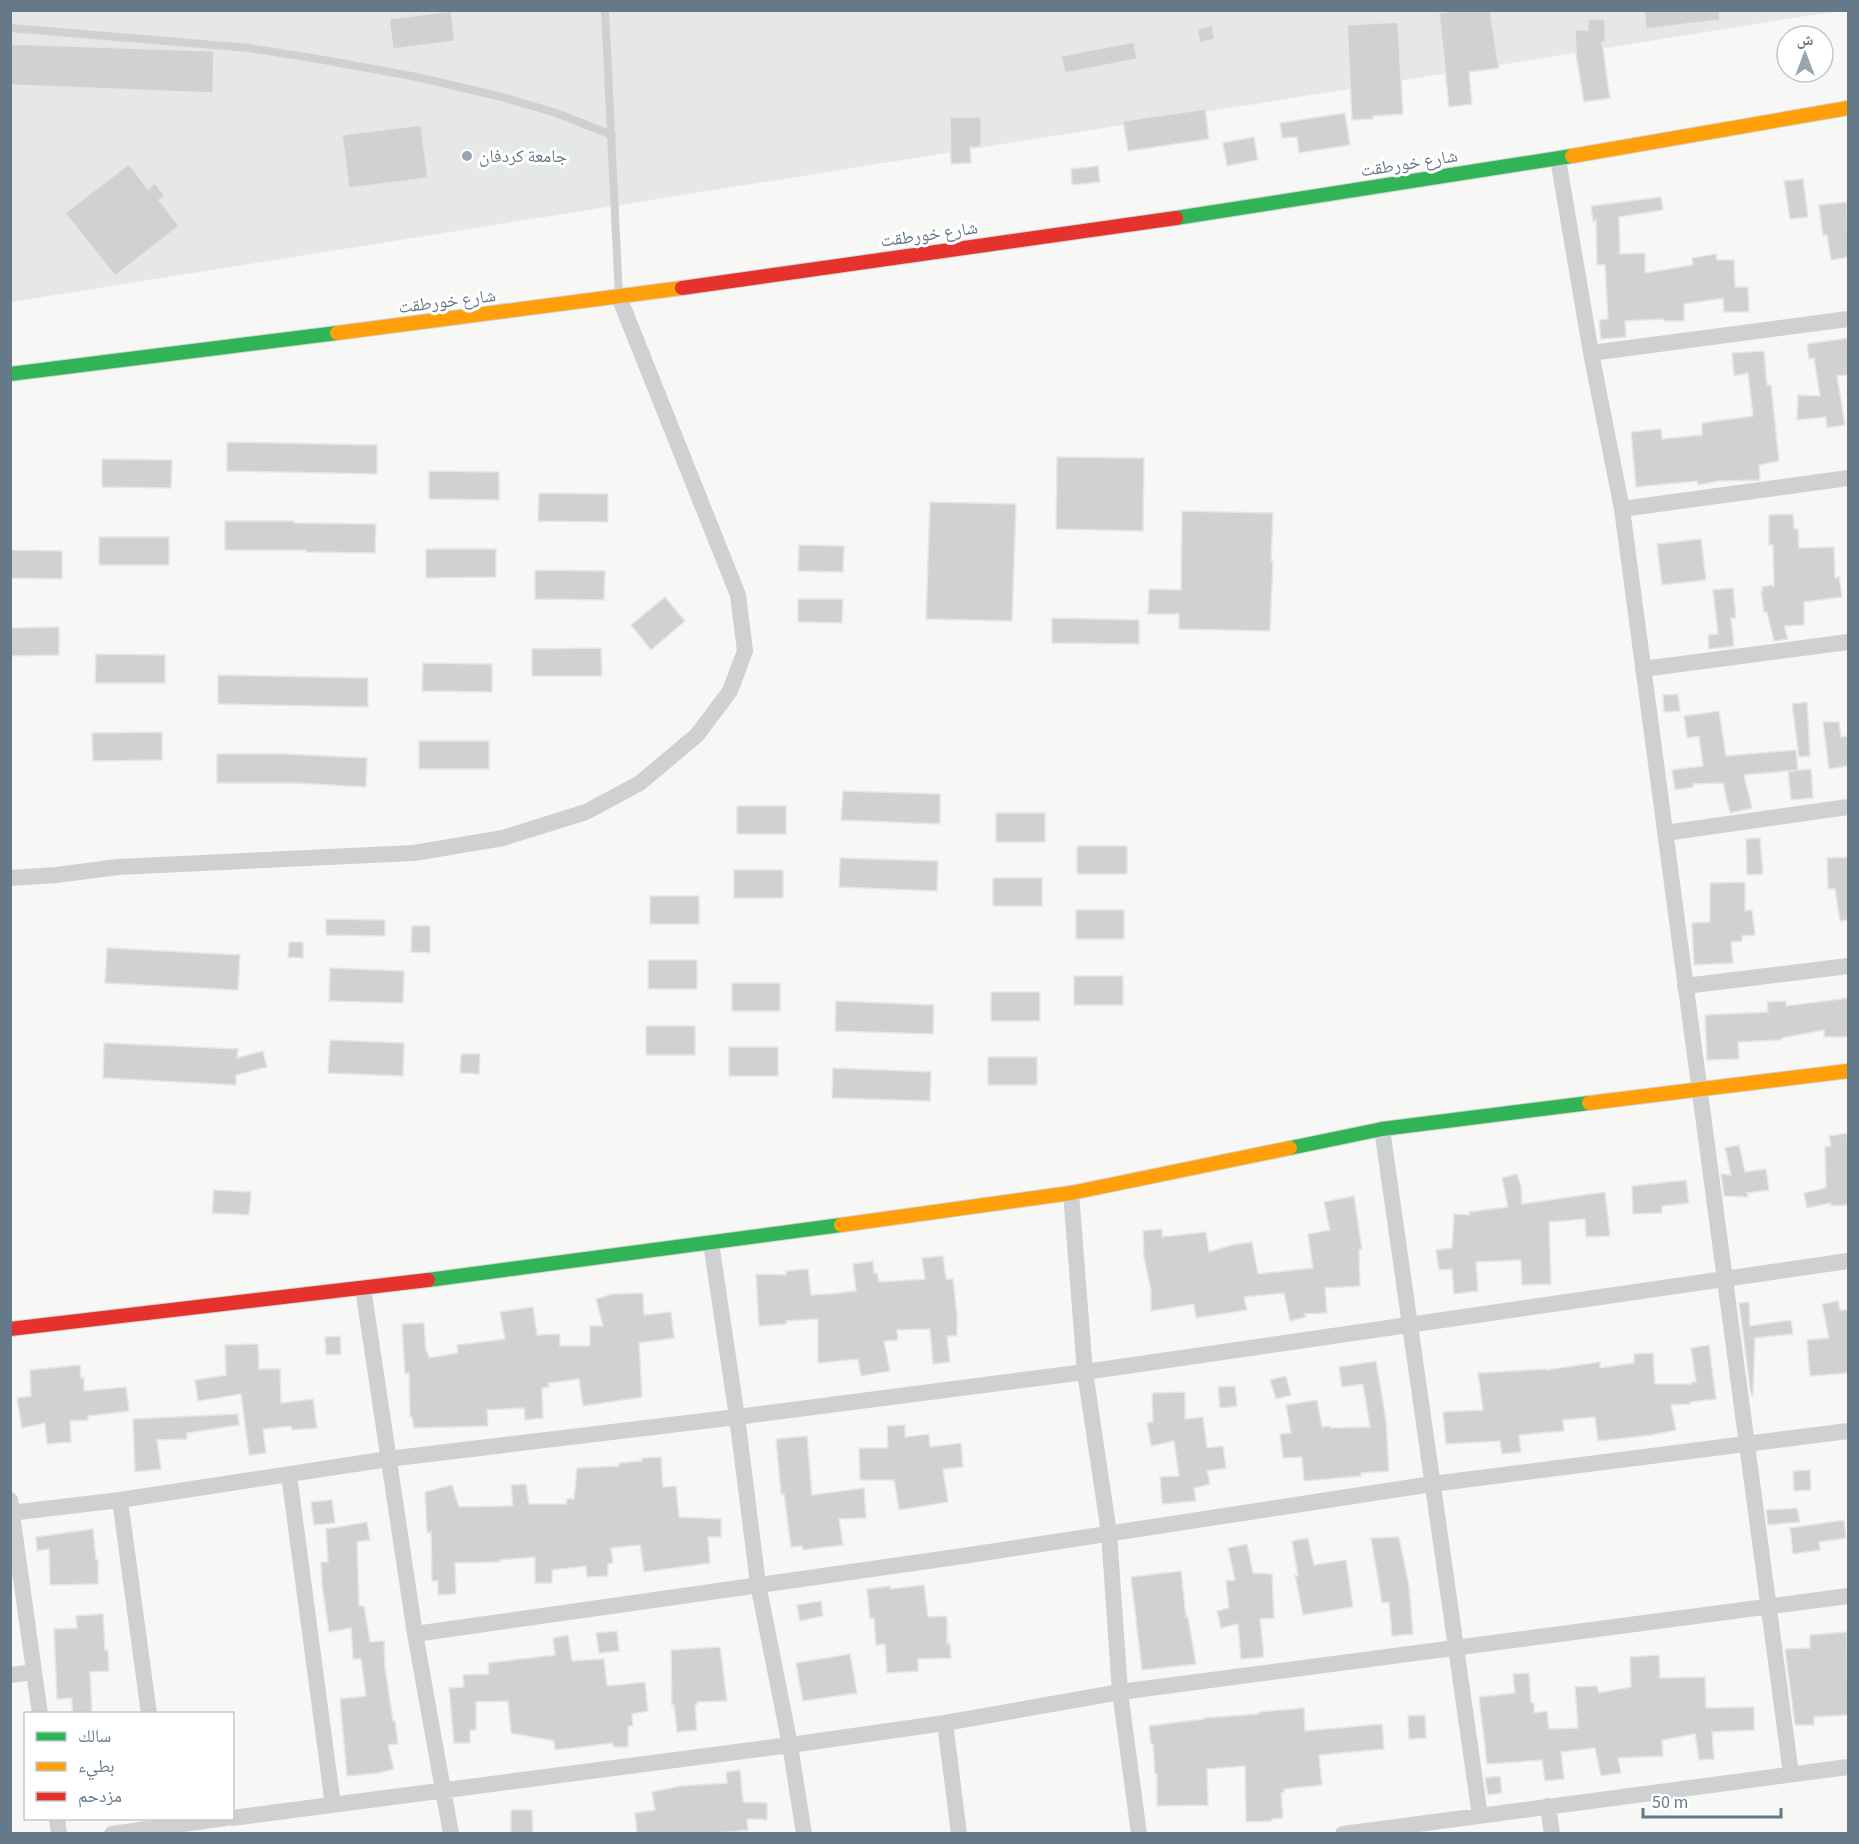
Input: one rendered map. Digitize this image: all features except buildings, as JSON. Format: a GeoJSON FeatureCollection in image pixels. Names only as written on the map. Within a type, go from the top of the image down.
{"type":"FeatureCollection","features":[{"type":"Feature","properties":{"kind":"street","name":"شارع خورطقت"},"geometry":{"type":"LineString","coordinates":[[10,374],[619,297],[1177,218],[1558,159],[1848,108]]}},
{"type":"Feature","properties":{"kind":"street"},"geometry":{"type":"LineString","coordinates":[[1558,159],[1591,353],[1622,508],[1791,1774]]}},
{"type":"Feature","properties":{"kind":"street"},"geometry":{"type":"LineString","coordinates":[[10,878],[118,867],[414,853],[503,838],[586,812],[639,783],[697,735],[730,691],[745,651],[738,595],[619,297]]}},
{"type":"Feature","properties":{"kind":"street"},"geometry":{"type":"LineString","coordinates":[[1591,353],[1848,319]]}},
{"type":"Feature","properties":{"kind":"street"},"geometry":{"type":"LineString","coordinates":[[1622,508],[1848,478]]}},
{"type":"Feature","properties":{"kind":"street"},"geometry":{"type":"LineString","coordinates":[[1644,669],[1848,642]]}},
{"type":"Feature","properties":{"kind":"street"},"geometry":{"type":"LineString","coordinates":[[1665,833],[1848,807]]}},
{"type":"Feature","properties":{"kind":"street"},"geometry":{"type":"LineString","coordinates":[[1685,986],[1848,966]]}},
{"type":"Feature","properties":{"kind":"street"},"geometry":{"type":"LineString","coordinates":[[10,1329],[363,1288],[1071,1193],[1382,1129],[1848,1071]]}},
{"type":"Feature","properties":{"kind":"street"},"geometry":{"type":"LineString","coordinates":[[1382,1129],[1480,1816]]}},
{"type":"Feature","properties":{"kind":"street"},"geometry":{"type":"LineString","coordinates":[[1071,1193],[1085,1372],[1109,1533],[1120,1692],[1138,1833]]}},
{"type":"Feature","properties":{"kind":"street"},"geometry":{"type":"LineString","coordinates":[[711,1243],[737,1418],[758,1584],[790,1745],[804,1833]]}},
{"type":"Feature","properties":{"kind":"street"},"geometry":{"type":"LineString","coordinates":[[40,1712],[11,1509],[120,1500],[388,1459],[737,1418],[1085,1372],[1848,1261]]}},
{"type":"Feature","properties":{"kind":"street"},"geometry":{"type":"LineString","coordinates":[[363,1288],[415,1634],[451,1833]]}},
{"type":"Feature","properties":{"kind":"street"},"geometry":{"type":"LineString","coordinates":[[415,1634],[963,1556],[1432,1484],[1848,1431]]}},
{"type":"Feature","properties":{"kind":"street"},"geometry":{"type":"LineString","coordinates":[[289,1475],[333,1805]]}},
{"type":"Feature","properties":{"kind":"street"},"geometry":{"type":"LineString","coordinates":[[120,1500],[149,1712]]}},
{"type":"Feature","properties":{"kind":"street"},"geometry":{"type":"LineString","coordinates":[[234,1818],[790,1745],[945,1723],[1120,1692],[1848,1596]]}},
{"type":"Feature","properties":{"kind":"street"},"geometry":{"type":"LineString","coordinates":[[10,1675],[34,1671]]}},
{"type":"Feature","properties":{"kind":"street"},"geometry":{"type":"LineString","coordinates":[[945,1723],[959,1833]]}},
{"type":"Feature","properties":{"kind":"street"},"geometry":{"type":"LineString","coordinates":[[1344,1833],[1405,1829],[1548,1806],[1848,1767]]}},
{"type":"Feature","properties":{"kind":"street"},"geometry":{"type":"LineString","coordinates":[[1548,1806],[1552,1833]]}},
{"type":"Feature","properties":{"kind":"street"},"geometry":{"type":"LineString","coordinates":[[112,1833],[164,1822],[195,1820]]}},
{"type":"Feature","properties":{"kind":"lane"},"geometry":{"type":"LineString","coordinates":[[605,10],[619,297]]}},
{"type":"Feature","properties":{"kind":"lane"},"geometry":{"type":"LineString","coordinates":[[10,28],[249,48],[324,60],[417,77],[502,97],[556,113],[612,135]]}},
{"type":"Feature","properties":{"kind":"shaded area","name":"جامعة كردفان"},"geometry":{"type":"Polygon","coordinates":[[[11,11],[1838,11],[11,302],[11,11]]]}},
{"type":"Feature","properties":{"kind":"traffic: fast"},"geometry":{"type":"LineString","coordinates":[[1176,218],[1572,156]]}},
{"type":"Feature","properties":{"kind":"traffic: fast"},"geometry":{"type":"LineString","coordinates":[[10,374],[337,333]]}},
{"type":"Feature","properties":{"kind":"traffic: fast"},"geometry":{"type":"LineString","coordinates":[[1290,1148],[1382,1129],[1589,1103]]}},
{"type":"Feature","properties":{"kind":"traffic: fast"},"geometry":{"type":"LineString","coordinates":[[428,1280],[841,1225]]}},
{"type":"Feature","properties":{"kind":"traffic: slow"},"geometry":{"type":"LineString","coordinates":[[1572,156],[1848,108]]}},
{"type":"Feature","properties":{"kind":"traffic: slow"},"geometry":{"type":"LineString","coordinates":[[337,333],[682,288]]}},
{"type":"Feature","properties":{"kind":"traffic: slow"},"geometry":{"type":"LineString","coordinates":[[1589,1103],[1848,1071]]}},
{"type":"Feature","properties":{"kind":"traffic: slow"},"geometry":{"type":"LineString","coordinates":[[841,1225],[1071,1193],[1290,1148]]}},
{"type":"Feature","properties":{"kind":"traffic: jam"},"geometry":{"type":"LineString","coordinates":[[682,288],[1176,218]]}},
{"type":"Feature","properties":{"kind":"traffic: jam"},"geometry":{"type":"LineString","coordinates":[[10,1329],[428,1280]]}},
{"type":"Feature","properties":{"kind":"place","name":"جامعة كردفان"},"geometry":{"type":"Point","coordinates":[467,156]}}]}
